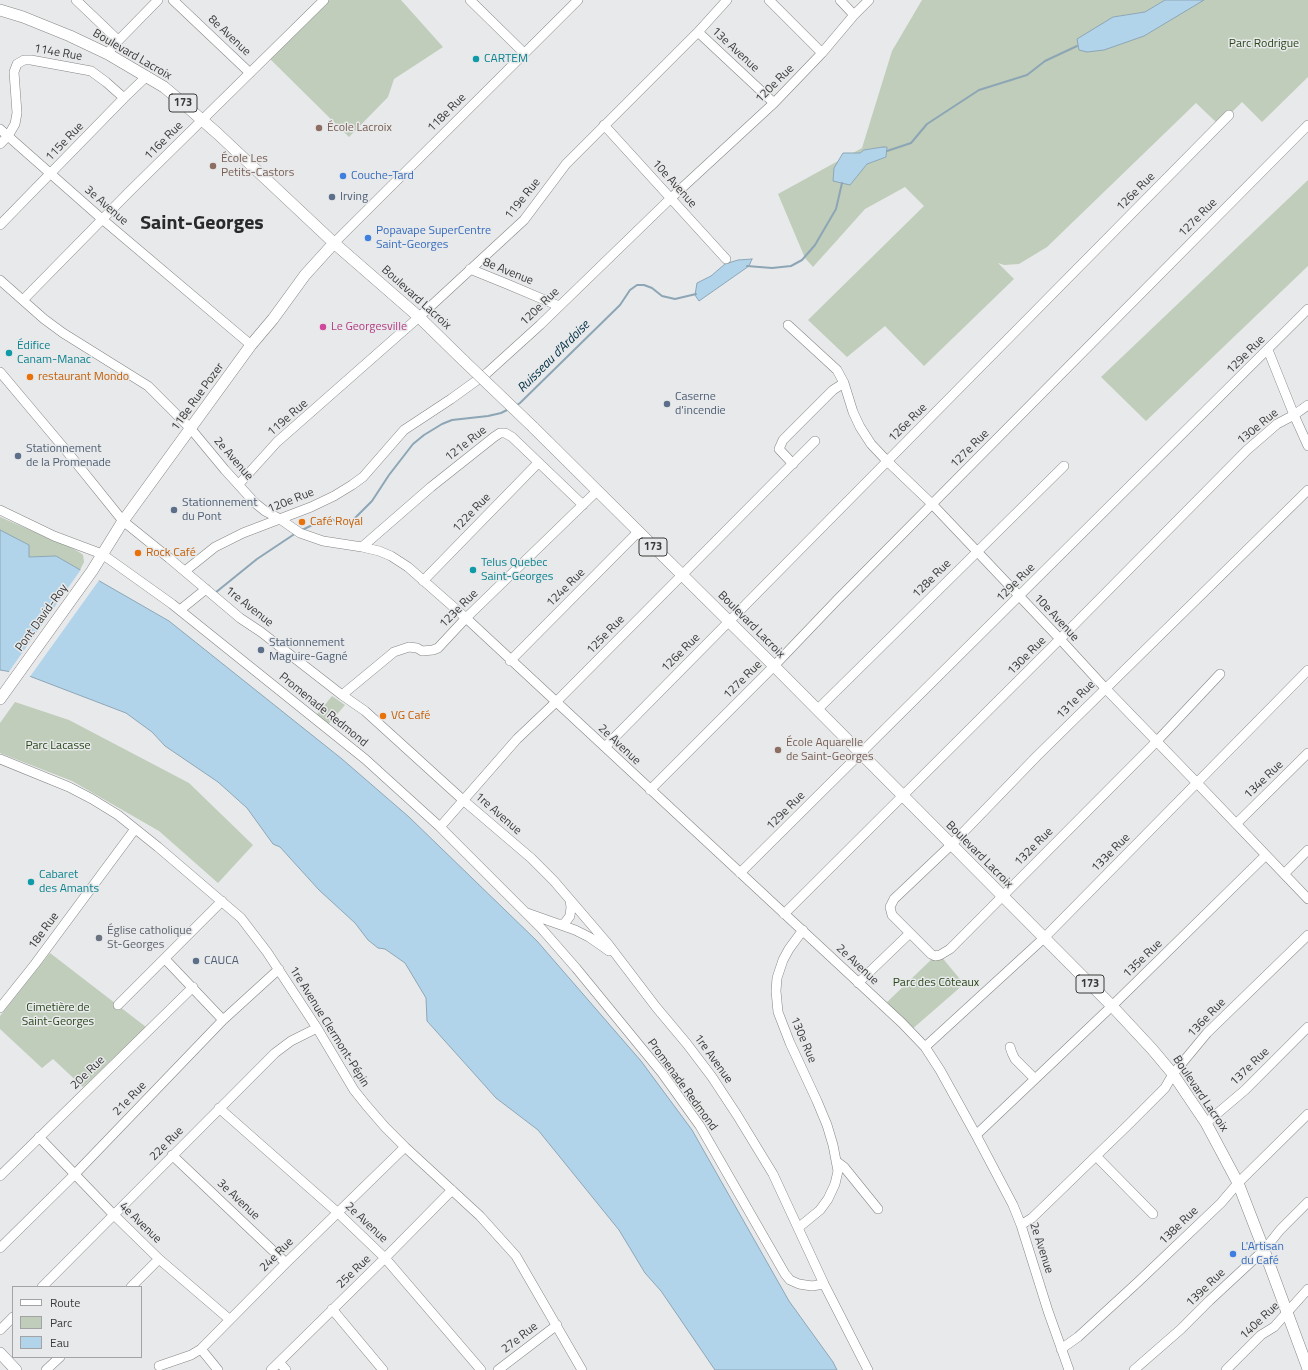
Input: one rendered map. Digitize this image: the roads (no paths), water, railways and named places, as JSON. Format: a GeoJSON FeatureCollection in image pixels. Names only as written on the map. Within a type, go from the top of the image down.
{"type":"FeatureCollection","features":[{"type":"Feature","properties":{"kind":"main road","name":"Boulevard Lacroix"},"geometry":{"type":"LineString","coordinates":[[0,10],[24,17],[58,30],[108,54],[147,76],[177,98],[218,134],[334,243],[419,317],[533,427],[682,574],[1112,1006],[1173,1074],[1206,1123],[1238,1183],[1308,1369]]}},
{"type":"Feature","properties":{"kind":"main road","name":"118e Rue Pozer"},"geometry":{"type":"LineString","coordinates":[[92,571],[123,521],[252,345],[305,275],[334,243]]}},
{"type":"Feature","properties":{"kind":"main road","name":"Pont David-Roy"},"geometry":{"type":"LineString","coordinates":[[0,699],[92,571]]}},
{"type":"Feature","properties":{"kind":"main road"},"geometry":{"type":"LineString","coordinates":[[0,1353],[16,1370]]}},
{"type":"Feature","properties":{"kind":"street"},"geometry":{"type":"LineString","coordinates":[[76,0],[118,40]]}},
{"type":"Feature","properties":{"kind":"street"},"geometry":{"type":"LineString","coordinates":[[108,54],[118,40],[158,0]]}},
{"type":"Feature","properties":{"kind":"street","name":"8e Avenue"},"geometry":{"type":"LineString","coordinates":[[173,0],[250,72]]}},
{"type":"Feature","properties":{"kind":"street","name":"116e Rue"},"geometry":{"type":"LineString","coordinates":[[23,300],[201,120],[324,0]]}},
{"type":"Feature","properties":{"kind":"street"},"geometry":{"type":"LineString","coordinates":[[470,0],[524,53]]}},
{"type":"Feature","properties":{"kind":"street","name":"118e Rue"},"geometry":{"type":"LineString","coordinates":[[334,243],[578,0]]}},
{"type":"Feature","properties":{"kind":"street","name":"119e Rue"},"geometry":{"type":"LineString","coordinates":[[239,484],[277,442],[419,317],[524,220],[566,164],[698,32],[727,0]]}},
{"type":"Feature","properties":{"kind":"street"},"geometry":{"type":"LineString","coordinates":[[769,0],[822,54]]}},
{"type":"Feature","properties":{"kind":"street"},"geometry":{"type":"LineString","coordinates":[[840,0],[854,15]]}},
{"type":"Feature","properties":{"kind":"street","name":"120e Rue"},"geometry":{"type":"LineString","coordinates":[[185,571],[215,547],[243,533],[311,507],[334,496],[363,477],[404,430],[487,373],[559,306],[671,198],[774,103],[822,54],[854,15],[869,0]]}},
{"type":"Feature","properties":{"kind":"street","name":"13e Avenue"},"geometry":{"type":"LineString","coordinates":[[698,32],[774,103]]}},
{"type":"Feature","properties":{"kind":"street","name":"114e Rue"},"geometry":{"type":"LineString","coordinates":[[0,144],[8,136],[15,124],[17,114],[14,72],[17,64],[24,60],[91,71],[124,98]]}},
{"type":"Feature","properties":{"kind":"street","name":"115e Rue"},"geometry":{"type":"LineString","coordinates":[[0,225],[147,76]]}},
{"type":"Feature","properties":{"kind":"street","name":"126e Rue"},"geometry":{"type":"LineString","coordinates":[[605,747],[1229,115]]}},
{"type":"Feature","properties":{"kind":"street","name":"127e Rue"},"geometry":{"type":"LineString","coordinates":[[650,790],[1308,124]]}},
{"type":"Feature","properties":{"kind":"street","name":"10e Avenue"},"geometry":{"type":"LineString","coordinates":[[604,125],[726,259]]}},
{"type":"Feature","properties":{"kind":"street","name":"3e Avenue"},"geometry":{"type":"LineString","coordinates":[[0,129],[102,219],[252,345]]}},
{"type":"Feature","properties":{"kind":"street","name":"8e Avenue"},"geometry":{"type":"LineString","coordinates":[[470,269],[559,306]]}},
{"type":"Feature","properties":{"kind":"street","name":"2e Avenue"},"geometry":{"type":"LineString","coordinates":[[0,280],[64,333],[148,386],[191,429],[225,470],[255,503],[265,511],[280,519],[298,532],[323,542],[362,547],[391,556],[403,563],[466,618],[510,661],[803,930],[858,983],[896,1016],[925,1047],[940,1070],[1007,1193],[1021,1225],[1048,1311],[1069,1370]]}},
{"type":"Feature","properties":{"kind":"street","name":"129e Rue"},"geometry":{"type":"LineString","coordinates":[[740,873],[1308,309]]}},
{"type":"Feature","properties":{"kind":"street","name":"10e Avenue"},"geometry":{"type":"LineString","coordinates":[[788,325],[837,370],[844,383],[853,412],[860,427],[871,444],[932,504],[1105,688],[1308,899]]}},
{"type":"Feature","properties":{"kind":"street"},"geometry":{"type":"LineString","coordinates":[[1268,350],[1308,446]]}},
{"type":"Feature","properties":{"kind":"street","name":"1re Avenue"},"geometry":{"type":"LineString","coordinates":[[1,375],[69,454],[123,521],[240,618],[261,632],[365,711],[463,800],[531,858],[554,881],[620,960],[712,1077],[773,1174],[824,1284],[868,1370]]}},
{"type":"Feature","properties":{"kind":"street"},"geometry":{"type":"LineString","coordinates":[[793,464],[779,449],[783,440],[833,390],[844,383]]}},
{"type":"Feature","properties":{"kind":"street","name":"130e Rue"},"geometry":{"type":"LineString","coordinates":[[784,914],[1247,450],[1277,424],[1294,415],[1308,405]]}},
{"type":"Feature","properties":{"kind":"street","name":"121e Rue"},"geometry":{"type":"LineString","coordinates":[[362,547],[431,487],[494,437],[505,433],[509,435],[583,505]]}},
{"type":"Feature","properties":{"kind":"street","name":"125e Rue"},"geometry":{"type":"LineString","coordinates":[[440,826],[517,740],[793,464],[814,441]]}},
{"type":"Feature","properties":{"kind":"street","name":"122e Rue"},"geometry":{"type":"LineString","coordinates":[[423,581],[538,463]]}},
{"type":"Feature","properties":{"kind":"street","name":"128e Rue"},"geometry":{"type":"LineString","coordinates":[[817,710],[1064,466]]}},
{"type":"Feature","properties":{"kind":"street","name":"131e Rue"},"geometry":{"type":"LineString","coordinates":[[910,933],[892,915],[890,907],[894,899],[951,845],[1105,688],[1308,490]]}},
{"type":"Feature","properties":{"kind":"street","name":"123e Rue"},"geometry":{"type":"LineString","coordinates":[[342,695],[394,652],[409,647],[417,648],[422,651],[438,648],[466,618],[598,491]]}},
{"type":"Feature","properties":{"kind":"street","name":"Promenade Redmond"},"geometry":{"type":"LineString","coordinates":[[0,510],[54,536],[102,554],[180,610],[365,759],[440,826],[525,912],[576,968],[657,1067],[700,1126],[785,1274],[790,1280],[799,1284],[812,1286],[824,1284]]}},
{"type":"Feature","properties":{"kind":"street","name":"124e Rue"},"geometry":{"type":"LineString","coordinates":[[510,661],[638,532]]}},
{"type":"Feature","properties":{"kind":"street"},"geometry":{"type":"LineString","coordinates":[[180,610],[206,589]]}},
{"type":"Feature","properties":{"kind":"street","name":"133e Rue"},"geometry":{"type":"LineString","coordinates":[[925,1047],[1044,938],[1308,670]]}},
{"type":"Feature","properties":{"kind":"street","name":"132e Rue"},"geometry":{"type":"LineString","coordinates":[[910,933],[931,954],[935,956],[940,955],[950,949],[1157,741],[1220,674]]}},
{"type":"Feature","properties":{"kind":"street","name":"134e Rue"},"geometry":{"type":"LineString","coordinates":[[1236,824],[1308,753]]}},
{"type":"Feature","properties":{"kind":"street","name":"1re Avenue Clermont-Pépin"},"geometry":{"type":"LineString","coordinates":[[0,759],[69,787],[118,815],[222,900],[241,918],[279,969],[317,1028],[354,1090],[376,1117],[405,1147],[480,1216],[509,1247],[523,1267],[582,1370]]}},
{"type":"Feature","properties":{"kind":"street","name":"18e Rue"},"geometry":{"type":"LineString","coordinates":[[0,1008],[35,964],[135,829]]}},
{"type":"Feature","properties":{"kind":"street"},"geometry":{"type":"LineString","coordinates":[[1284,874],[1308,850]]}},
{"type":"Feature","properties":{"kind":"street","name":"135e Rue"},"geometry":{"type":"LineString","coordinates":[[976,1135],[1112,1006],[1266,855]]}},
{"type":"Feature","properties":{"kind":"street"},"geometry":{"type":"LineString","coordinates":[[118,1005],[222,900]]}},
{"type":"Feature","properties":{"kind":"street"},"geometry":{"type":"LineString","coordinates":[[556,924],[564,924],[570,916],[570,900]]}},
{"type":"Feature","properties":{"kind":"street","name":"Promenade Redmond"},"geometry":{"type":"LineString","coordinates":[[525,912],[575,930],[589,937],[620,960]]}},
{"type":"Feature","properties":{"kind":"street","name":"130e Rue"},"geometry":{"type":"LineString","coordinates":[[798,1228],[820,1210],[828,1199],[835,1184],[838,1171],[827,1125],[790,1043],[778,1012],[776,991],[783,960],[803,930]]}},
{"type":"Feature","properties":{"kind":"street"},"geometry":{"type":"LineString","coordinates":[[858,983],[910,933]]}},
{"type":"Feature","properties":{"kind":"street","name":"136e Rue"},"geometry":{"type":"LineString","coordinates":[[1021,1225],[1032,1218],[1165,1088],[1173,1074],[1207,1033],[1308,935]]}},
{"type":"Feature","properties":{"kind":"street"},"geometry":{"type":"LineString","coordinates":[[165,959],[223,1020]]}},
{"type":"Feature","properties":{"kind":"street","name":"21e Rue"},"geometry":{"type":"LineString","coordinates":[[0,1248],[223,1020],[279,969]]}},
{"type":"Feature","properties":{"kind":"street","name":"20e Rue"},"geometry":{"type":"LineString","coordinates":[[0,1176],[193,987]]}},
{"type":"Feature","properties":{"kind":"street","name":"137e Rue"},"geometry":{"type":"LineString","coordinates":[[1206,1123],[1245,1090],[1308,1027]]}},
{"type":"Feature","properties":{"kind":"street","name":"22e Rue"},"geometry":{"type":"LineString","coordinates":[[43,1286],[275,1053],[291,1041],[317,1028]]}},
{"type":"Feature","properties":{"kind":"street"},"geometry":{"type":"LineString","coordinates":[[1010,1047],[1015,1059],[1036,1079]]}},
{"type":"Feature","properties":{"kind":"street","name":"2e Avenue"},"geometry":{"type":"LineString","coordinates":[[219,1108],[337,1212],[385,1258],[481,1370]]}},
{"type":"Feature","properties":{"kind":"street","name":"138e Rue"},"geometry":{"type":"LineString","coordinates":[[1061,1349],[1078,1337],[1138,1282],[1221,1203],[1238,1183],[1308,1114]]}},
{"type":"Feature","properties":{"kind":"street","name":"4e Avenue"},"geometry":{"type":"LineString","coordinates":[[39,1137],[113,1214],[159,1259],[229,1319]]}},
{"type":"Feature","properties":{"kind":"street","name":"24e Rue"},"geometry":{"type":"LineString","coordinates":[[159,1366],[191,1356],[201,1349],[229,1319],[337,1212],[405,1147]]}},
{"type":"Feature","properties":{"kind":"street","name":"3e Avenue"},"geometry":{"type":"LineString","coordinates":[[172,1155],[286,1263]]}},
{"type":"Feature","properties":{"kind":"street"},"geometry":{"type":"LineString","coordinates":[[1096,1156],[1153,1214]]}},
{"type":"Feature","properties":{"kind":"street"},"geometry":{"type":"LineString","coordinates":[[836,1161],[844,1167],[878,1209]]}},
{"type":"Feature","properties":{"kind":"street","name":"25e Rue"},"geometry":{"type":"LineString","coordinates":[[271,1370],[452,1190]]}},
{"type":"Feature","properties":{"kind":"street","name":"139e Rue"},"geometry":{"type":"LineString","coordinates":[[1134,1370],[1181,1329],[1264,1250],[1280,1230],[1308,1202]]}},
{"type":"Feature","properties":{"kind":"street"},"geometry":{"type":"LineString","coordinates":[[132,1286],[159,1259]]}},
{"type":"Feature","properties":{"kind":"street","name":"140e Rue"},"geometry":{"type":"LineString","coordinates":[[1226,1370],[1262,1335],[1274,1327],[1308,1289]]}},
{"type":"Feature","properties":{"kind":"street"},"geometry":{"type":"LineString","coordinates":[[332,1309],[383,1370]]}},
{"type":"Feature","properties":{"kind":"street"},"geometry":{"type":"LineString","coordinates":[[0,1330],[12,1318]]}},
{"type":"Feature","properties":{"kind":"street","name":"27e Rue"},"geometry":{"type":"LineString","coordinates":[[498,1370],[557,1325]]}},
{"type":"Feature","properties":{"kind":"street"},"geometry":{"type":"LineString","coordinates":[[201,1349],[218,1370]]}},
{"type":"Feature","properties":{"kind":"street"},"geometry":{"type":"LineString","coordinates":[[46,1370],[59,1358]]}},
{"type":"Feature","properties":{"kind":"street"},"geometry":{"type":"LineString","coordinates":[[279,1362],[286,1370]]}},
{"type":"Feature","properties":{"kind":"water"},"geometry":{"type":"Polygon","coordinates":[[[1165,0],[1204,0],[1144,36],[1104,50],[1087,52],[1079,50],[1077,39],[1113,17],[1145,12],[1165,0]]]}},
{"type":"Feature","properties":{"kind":"water"},"geometry":{"type":"Polygon","coordinates":[[[887,147],[886,157],[867,164],[850,185],[833,181],[834,168],[843,153],[860,153],[864,150],[887,147]]]}},
{"type":"Feature","properties":{"kind":"water"},"geometry":{"type":"Polygon","coordinates":[[[752,259],[749,266],[699,301],[695,295],[697,283],[711,276],[725,264],[738,260],[752,259]]]}},
{"type":"Feature","properties":{"kind":"water"},"geometry":{"type":"Polygon","coordinates":[[[0,530],[29,545],[29,557],[56,556],[169,621],[342,759],[409,817],[537,941],[641,1061],[692,1130],[789,1301],[833,1362],[837,1370],[715,1370],[661,1291],[645,1273],[619,1230],[538,1130],[496,1098],[427,1021],[426,998],[405,963],[385,949],[378,948],[368,940],[355,923],[319,890],[280,847],[273,844],[247,808],[218,782],[165,746],[152,732],[126,713],[24,674],[0,670],[0,530]]]}},
{"type":"Feature","properties":{"kind":"waterway","name":"Ruisseau d'Ardoise"},"geometry":{"type":"LineString","coordinates":[[887,151],[911,143],[927,124],[979,90],[1027,75],[1045,61],[1077,46]]}},
{"type":"Feature","properties":{"kind":"waterway"},"geometry":{"type":"LineString","coordinates":[[747,266],[772,268],[791,266],[802,260],[815,245],[836,209],[842,183]]}},
{"type":"Feature","properties":{"kind":"waterway","name":"Ruisseau d'Ardoise"},"geometry":{"type":"LineString","coordinates":[[517,405],[620,305],[630,290],[637,285],[644,285],[652,288],[662,296],[675,299],[696,294]]}},
{"type":"Feature","properties":{"kind":"waterway","name":"Ruisseau d'Ardoise"},"geometry":{"type":"LineString","coordinates":[[302,530],[329,517],[338,523],[350,523],[372,501],[389,475],[413,444],[442,424],[452,420],[488,416],[501,413],[509,409]]}},
{"type":"Feature","properties":{"kind":"waterway","name":"Ruisseau d'Ardoise"},"geometry":{"type":"LineString","coordinates":[[215,593],[257,559],[296,533]]}},
{"type":"Feature","properties":{"kind":"place","name":"CARTEM"},"geometry":{"type":"Point","coordinates":[476,59]}},
{"type":"Feature","properties":{"kind":"place","name":"École Lacroix"},"geometry":{"type":"Point","coordinates":[319,128]}},
{"type":"Feature","properties":{"kind":"place","name":"École Les Petits-Castors"},"geometry":{"type":"Point","coordinates":[213,166]}},
{"type":"Feature","properties":{"kind":"place","name":"Couche-Tard"},"geometry":{"type":"Point","coordinates":[343,176]}},
{"type":"Feature","properties":{"kind":"place","name":"Irving"},"geometry":{"type":"Point","coordinates":[332,197]}},
{"type":"Feature","properties":{"kind":"place","name":"Popavape SuperCentre Saint-Georges"},"geometry":{"type":"Point","coordinates":[368,238]}},
{"type":"Feature","properties":{"kind":"place","name":"Le Georgesville"},"geometry":{"type":"Point","coordinates":[323,327]}},
{"type":"Feature","properties":{"kind":"place","name":"Édifice Canam-Manac"},"geometry":{"type":"Point","coordinates":[9,353]}},
{"type":"Feature","properties":{"kind":"place","name":"restaurant Mondo"},"geometry":{"type":"Point","coordinates":[30,377]}},
{"type":"Feature","properties":{"kind":"place","name":"Caserne d'incendie"},"geometry":{"type":"Point","coordinates":[667,404]}},
{"type":"Feature","properties":{"kind":"place","name":"Stationnement de la Promenade"},"geometry":{"type":"Point","coordinates":[18,456]}},
{"type":"Feature","properties":{"kind":"place","name":"Stationnement du Pont"},"geometry":{"type":"Point","coordinates":[174,510]}},
{"type":"Feature","properties":{"kind":"place","name":"Café Royal"},"geometry":{"type":"Point","coordinates":[302,522]}},
{"type":"Feature","properties":{"kind":"place","name":"Rock Café"},"geometry":{"type":"Point","coordinates":[138,553]}},
{"type":"Feature","properties":{"kind":"place","name":"Telus Quebec Saint-Georges"},"geometry":{"type":"Point","coordinates":[473,570]}},
{"type":"Feature","properties":{"kind":"place","name":"Stationnement Maguire-Gagné"},"geometry":{"type":"Point","coordinates":[261,650]}},
{"type":"Feature","properties":{"kind":"place","name":"VG Café"},"geometry":{"type":"Point","coordinates":[383,716]}},
{"type":"Feature","properties":{"kind":"place","name":"École Aquarelle de Saint-Georges"},"geometry":{"type":"Point","coordinates":[778,750]}},
{"type":"Feature","properties":{"kind":"place","name":"Cabaret des Amants"},"geometry":{"type":"Point","coordinates":[31,882]}},
{"type":"Feature","properties":{"kind":"place","name":"Église catholique St-Georges"},"geometry":{"type":"Point","coordinates":[99,938]}},
{"type":"Feature","properties":{"kind":"place","name":"CAUCA"},"geometry":{"type":"Point","coordinates":[196,961]}},
{"type":"Feature","properties":{"kind":"place","name":"L'Artisan du Café"},"geometry":{"type":"Point","coordinates":[1233,1254]}},
{"type":"Feature","properties":{"kind":"district","name":"Saint-Georges"},"geometry":{"type":"Point","coordinates":[202,224]}},
{"type":"Feature","properties":{"kind":"park label","name":"Parc Rodrigue"},"geometry":{"type":"Point","coordinates":[1264,44]}},
{"type":"Feature","properties":{"kind":"park label","name":"Parc Lacasse"},"geometry":{"type":"Point","coordinates":[58,746]}},
{"type":"Feature","properties":{"kind":"park label","name":"Parc des Côteaux"},"geometry":{"type":"Point","coordinates":[936,983]}},
{"type":"Feature","properties":{"kind":"park label","name":"Cimetière de Saint-Georges"},"geometry":{"type":"Point","coordinates":[58,1015]}}]}
